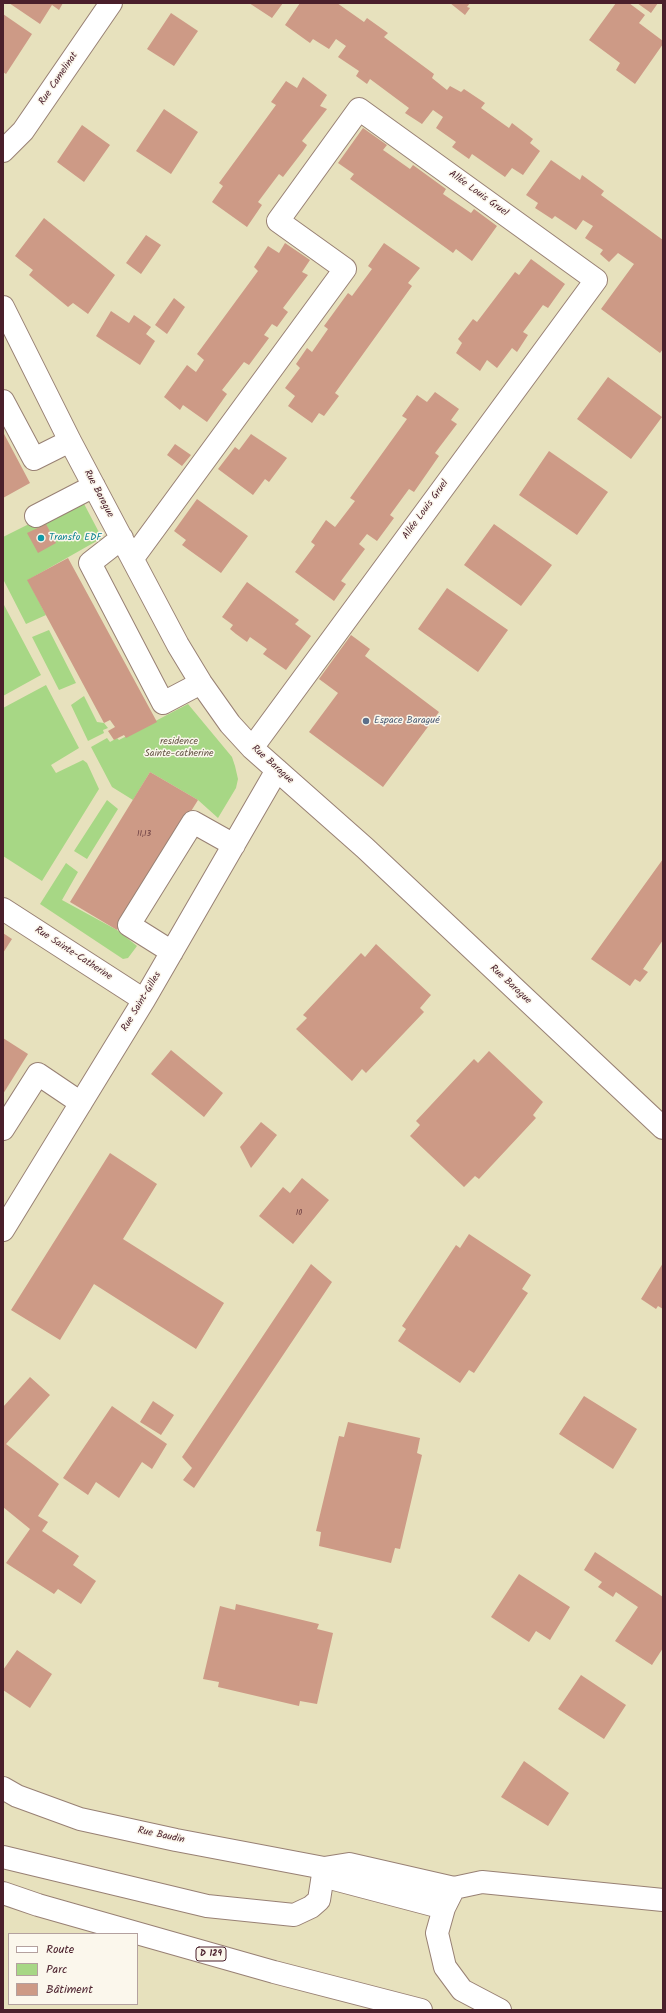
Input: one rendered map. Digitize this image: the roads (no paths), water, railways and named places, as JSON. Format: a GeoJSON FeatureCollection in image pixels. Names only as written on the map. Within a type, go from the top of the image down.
{"type":"FeatureCollection","features":[{"type":"Feature","properties":{"kind":"main road","name":"Rue Camelinat"},"geometry":{"type":"LineString","coordinates":[[3,151],[23,131],[111,3]]}},
{"type":"Feature","properties":{"kind":"main road","name":"Allée Louis Gruel"},"geometry":{"type":"LineString","coordinates":[[133,558],[345,269],[278,221],[359,109],[596,280],[252,748]]}},
{"type":"Feature","properties":{"kind":"main road","name":"Rue Barague"},"geometry":{"type":"LineString","coordinates":[[3,307],[70,441],[122,538],[201,683],[230,724],[252,748],[365,848],[663,1128]]}},
{"type":"Feature","properties":{"kind":"main road"},"geometry":{"type":"LineString","coordinates":[[3,401],[34,459],[70,441]]}},
{"type":"Feature","properties":{"kind":"main road"},"geometry":{"type":"LineString","coordinates":[[36,516],[94,486]]}},
{"type":"Feature","properties":{"kind":"main road"},"geometry":{"type":"LineString","coordinates":[[122,538],[90,563],[163,703],[201,683]]}},
{"type":"Feature","properties":{"kind":"main road","name":"Rue Saint-Gilles"},"geometry":{"type":"LineString","coordinates":[[3,1230],[144,1000],[277,770]]}},
{"type":"Feature","properties":{"kind":"main road"},"geometry":{"type":"LineString","coordinates":[[172,952],[129,925],[193,822],[234,845]]}},
{"type":"Feature","properties":{"kind":"main road","name":"Rue Sainte-Catherine"},"geometry":{"type":"LineString","coordinates":[[3,909],[144,1000]]}},
{"type":"Feature","properties":{"kind":"main road"},"geometry":{"type":"LineString","coordinates":[[3,1129],[38,1074],[81,1103]]}},
{"type":"Feature","properties":{"kind":"main road","name":"Rue Baudin"},"geometry":{"type":"LineString","coordinates":[[3,1788],[17,1796],[80,1819],[176,1840],[324,1868]]}},
{"type":"Feature","properties":{"kind":"main road"},"geometry":{"type":"LineString","coordinates":[[3,1857],[207,1906],[294,1915],[311,1907],[319,1900],[324,1868]]}},
{"type":"Feature","properties":{"kind":"main road"},"geometry":{"type":"LineString","coordinates":[[324,1868],[349,1864],[454,1888],[482,1882],[663,1900]]}},
{"type":"Feature","properties":{"kind":"main road"},"geometry":{"type":"LineString","coordinates":[[324,1868],[334,1879],[444,1908]]}},
{"type":"Feature","properties":{"kind":"main road"},"geometry":{"type":"LineString","coordinates":[[454,1888],[444,1908],[437,1933],[445,1967],[462,1990],[500,2010]]}},
{"type":"Feature","properties":{"kind":"main road","name":"D 129"},"geometry":{"type":"LineString","coordinates":[[3,1893],[38,1905],[136,1933]]}},
{"type":"Feature","properties":{"kind":"main road","name":"D 129"},"geometry":{"type":"LineString","coordinates":[[138,1934],[266,1970],[421,2010]]}},
{"type":"Feature","properties":{"kind":"place","name":"Transfo EDF"},"geometry":{"type":"Point","coordinates":[41,538]}},
{"type":"Feature","properties":{"kind":"place","name":"Espace Baragué"},"geometry":{"type":"Point","coordinates":[366,721]}},
{"type":"Feature","properties":{"kind":"park label","name":"residence Sainte-catherine"},"geometry":{"type":"Point","coordinates":[179,748]}}]}
